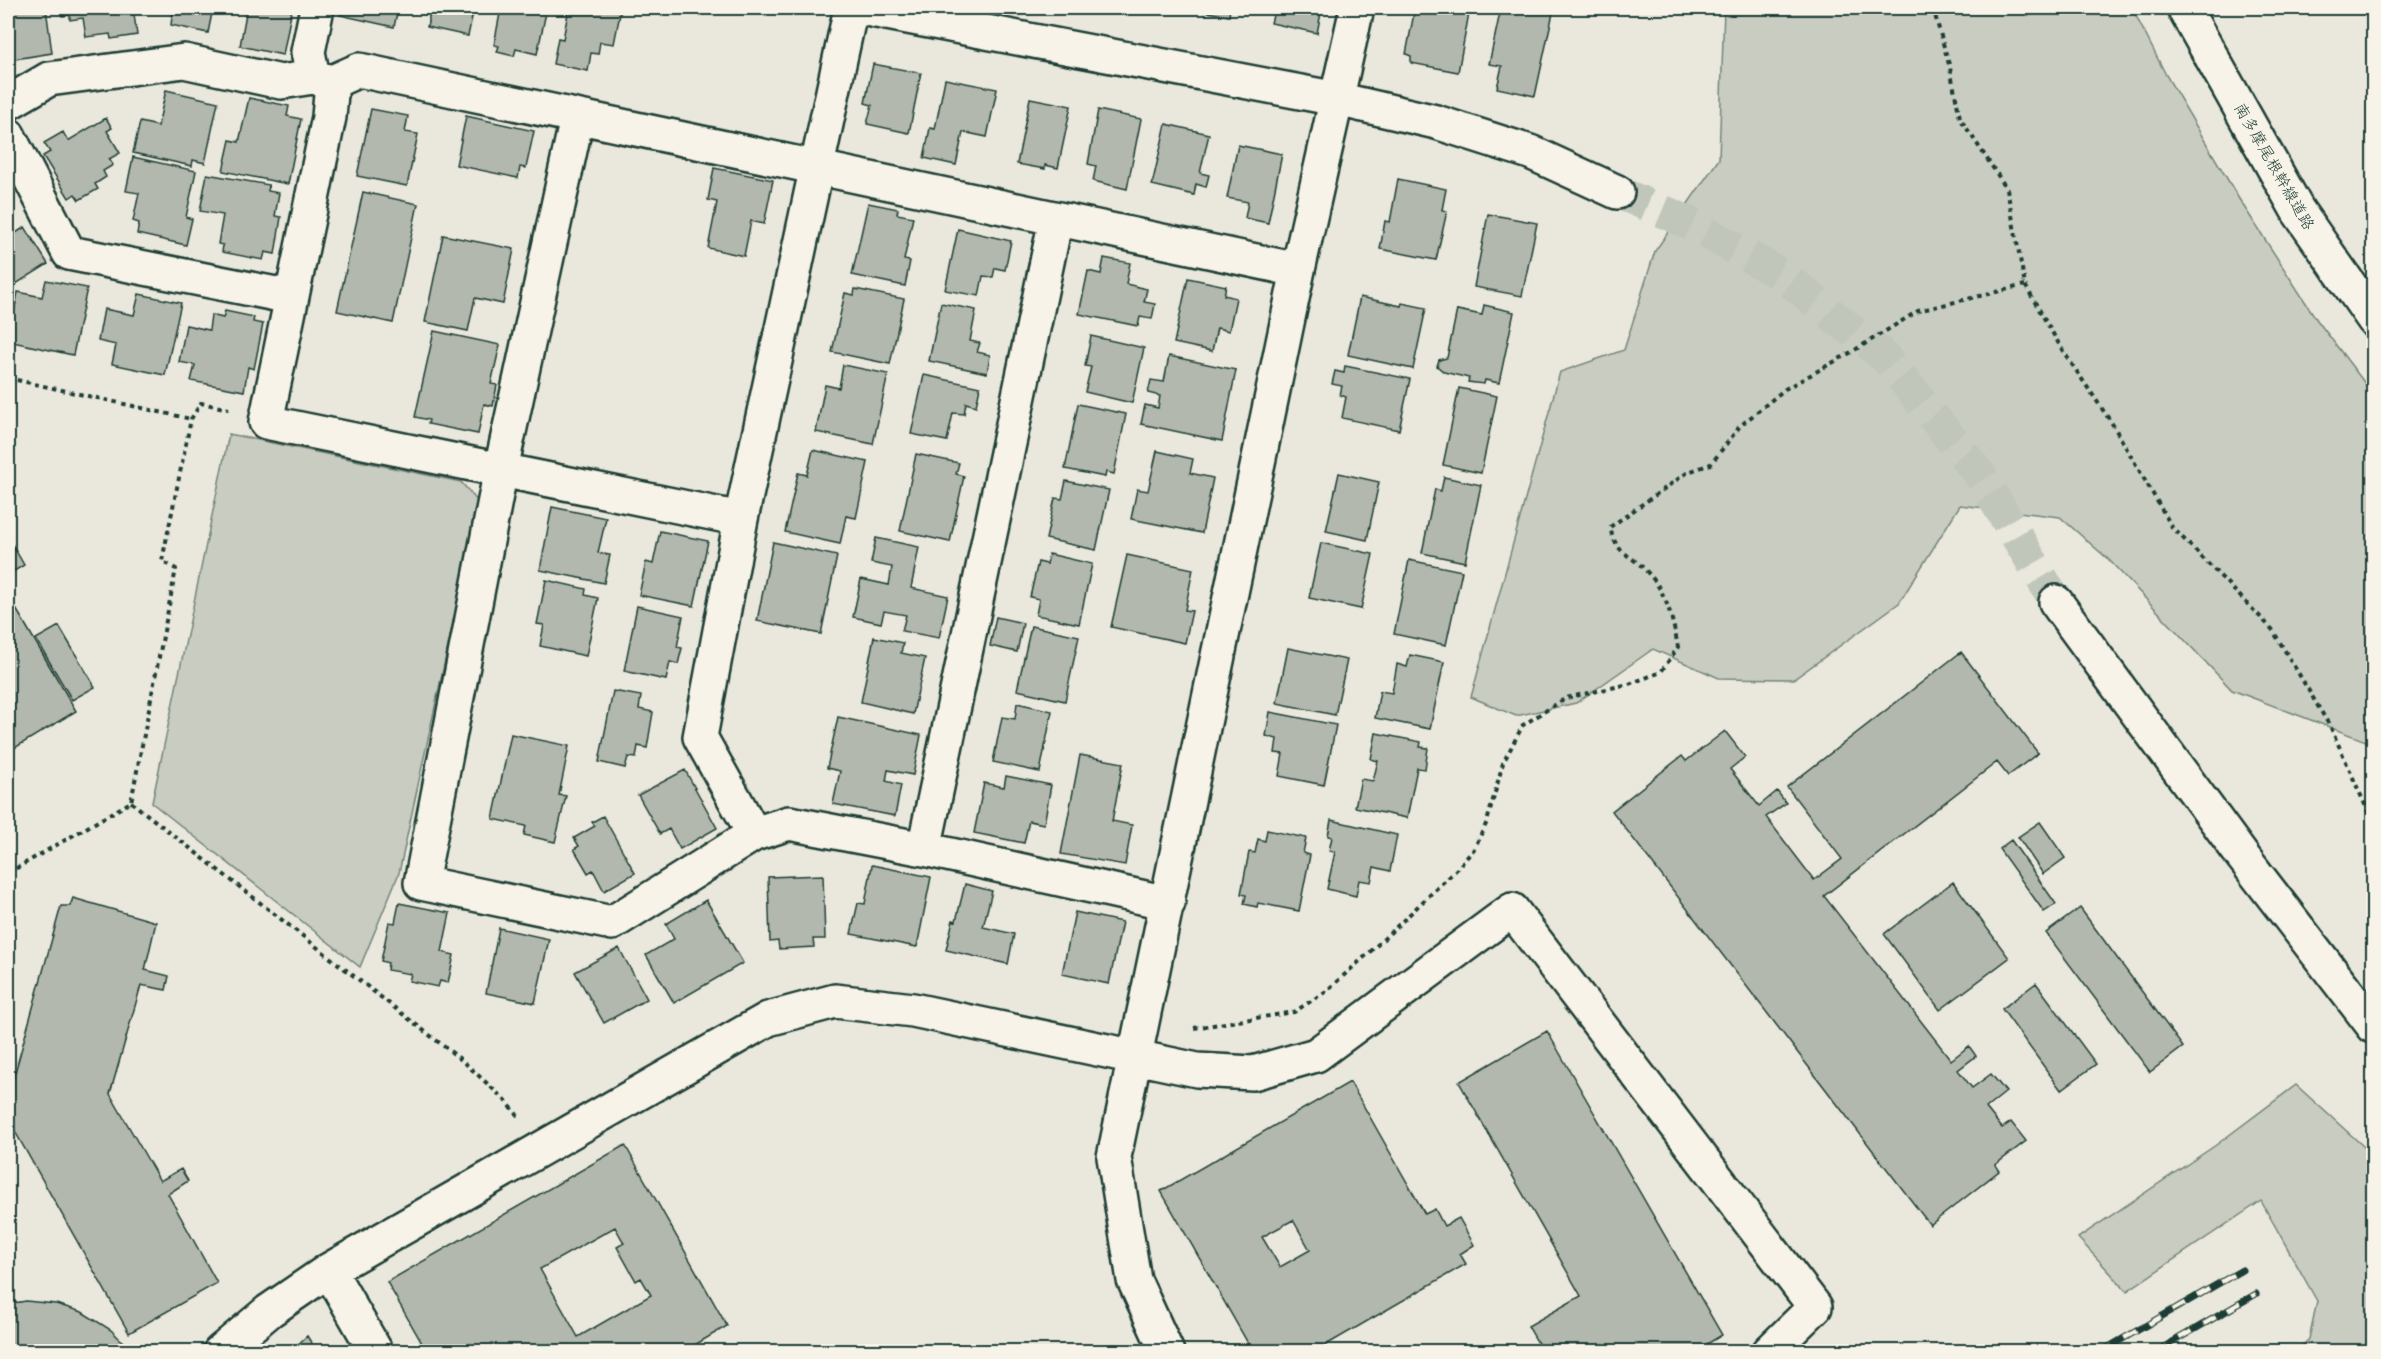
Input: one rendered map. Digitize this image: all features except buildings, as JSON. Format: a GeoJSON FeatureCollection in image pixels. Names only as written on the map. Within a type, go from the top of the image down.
{"type":"FeatureCollection","features":[{"type":"Feature","properties":{"kind":"street"},"geometry":{"type":"LineString","coordinates":[[316,8],[308,52],[322,79],[329,117],[266,422],[741,519]]}},
{"type":"Feature","properties":{"kind":"street"},"geometry":{"type":"LineString","coordinates":[[754,834],[700,737],[741,519],[851,8]]}},
{"type":"Feature","properties":{"kind":"street"},"geometry":{"type":"LineString","coordinates":[[861,8],[1337,99],[1436,122],[1530,152],[1617,192]]}},
{"type":"Feature","properties":{"kind":"street"},"geometry":{"type":"LineString","coordinates":[[1167,1352],[1134,1280],[1114,1157],[1298,270],[1357,8]]}},
{"type":"Feature","properties":{"kind":"street","name":"南多摩尾根幹線道路"},"geometry":{"type":"LineString","coordinates":[[2184,8],[2298,210],[2373,320]]}},
{"type":"Feature","properties":{"kind":"street"},"geometry":{"type":"LineString","coordinates":[[8,103],[49,79],[184,61],[281,82],[322,79],[359,70],[1298,270]]}},
{"type":"Feature","properties":{"kind":"street"},"geometry":{"type":"LineString","coordinates":[[578,118],[501,469],[421,883],[612,923],[754,834],[789,824],[924,849],[1168,903]]}},
{"type":"Feature","properties":{"kind":"street"},"geometry":{"type":"LineString","coordinates":[[8,135],[69,253],[291,297]]}},
{"type":"Feature","properties":{"kind":"street"},"geometry":{"type":"LineString","coordinates":[[924,849],[1056,219]]}},
{"type":"Feature","properties":{"kind":"street"},"geometry":{"type":"LineString","coordinates":[[2056,602],[2243,857],[2373,1027]]}},
{"type":"Feature","properties":{"kind":"street"},"geometry":{"type":"LineString","coordinates":[[220,1352],[269,1311],[329,1270],[768,1020],[835,1001],[913,1010],[1197,1070],[1253,1073],[1316,1055],[1512,910],[1815,1308],[1769,1352]]}},
{"type":"Feature","properties":{"kind":"street"},"geometry":{"type":"LineString","coordinates":[[329,1270],[376,1352]]}},
{"type":"Feature","properties":{"kind":"path"},"geometry":{"type":"LineString","coordinates":[[1933,8],[1950,68],[1960,118],[2007,189],[2025,285],[2063,351],[2113,425],[2172,527],[2272,629],[2331,728],[2373,825]]}},
{"type":"Feature","properties":{"kind":"path"},"geometry":{"type":"LineString","coordinates":[[1191,1028],[1294,1012],[1325,992],[1458,868],[1474,849],[1487,822],[1503,763],[1523,725],[1566,698],[1629,684],[1661,672],[1678,647],[1671,612],[1649,573],[1614,543],[1611,527],[1688,472],[1711,464],[1740,426],[1785,389],[1850,354],[1917,311],[2025,285]]}},
{"type":"Feature","properties":{"kind":"path"},"geometry":{"type":"LineString","coordinates":[[8,378],[191,419],[162,561],[176,569],[130,802],[8,873]]}},
{"type":"Feature","properties":{"kind":"path"},"geometry":{"type":"LineString","coordinates":[[130,802],[464,1062],[507,1102],[522,1122]]}},
{"type":"Feature","properties":{"kind":"shaded area"},"geometry":{"type":"Polygon","coordinates":[[[1724,8],[2132,8],[2166,75],[2239,199],[2317,320],[2373,394],[2373,752],[2366,741],[2232,690],[2109,560],[2060,517],[1960,505],[1899,603],[1794,679],[1719,678],[1653,649],[1576,703],[1516,716],[1471,697],[1560,372],[1624,350],[1655,251],[1719,159],[1724,8]]]}},
{"type":"Feature","properties":{"kind":"shaded area"},"geometry":{"type":"Polygon","coordinates":[[[229,434],[461,482],[479,503],[399,873],[360,967],[152,803],[229,434]]]}},
{"type":"Feature","properties":{"kind":"shaded area"},"geometry":{"type":"Polygon","coordinates":[[[2296,1085],[2373,1155],[2373,1351],[2297,1351],[2309,1339],[2317,1301],[2261,1201],[2127,1291],[2078,1238],[2216,1145],[2296,1085]]]}},
{"type":"Feature","properties":{"kind":"tunnel"},"geometry":{"type":"LineString","coordinates":[[1617,192],[1688,222],[1785,277],[1886,358],[1980,475],[2056,602]]}},
{"type":"Feature","properties":{"kind":"railway"},"geometry":{"type":"LineString","coordinates":[[2100,1352],[2242,1270]]}},
{"type":"Feature","properties":{"kind":"railway"},"geometry":{"type":"LineString","coordinates":[[2155,1352],[2256,1294]]}}]}
